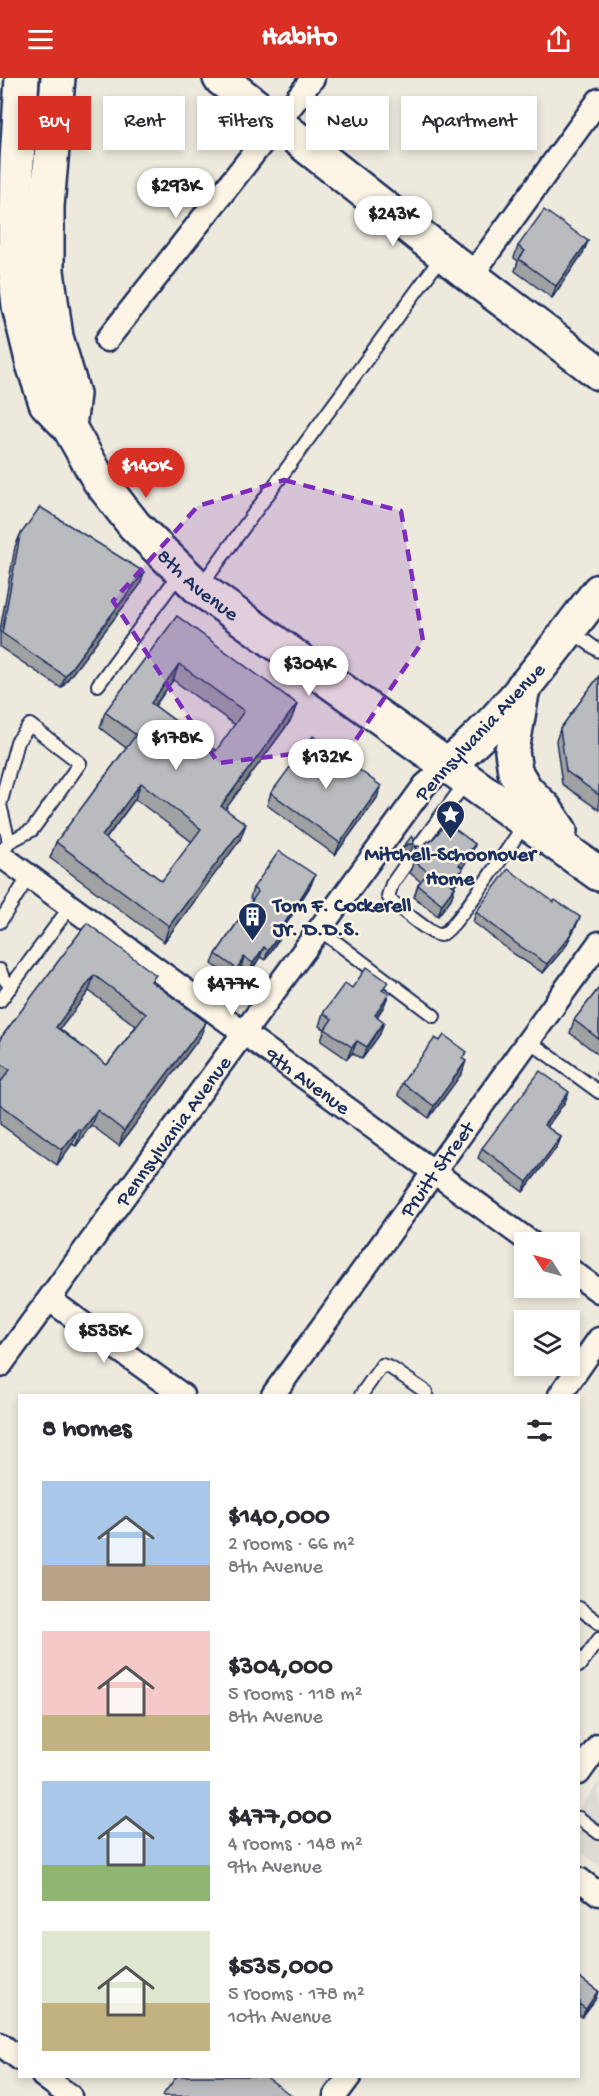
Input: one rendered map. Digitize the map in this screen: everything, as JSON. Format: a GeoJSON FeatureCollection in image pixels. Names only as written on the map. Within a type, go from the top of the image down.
{"type":"FeatureCollection","features":[{"type":"Feature","properties":{"kind":"main road","name":"8th Avenue"},"geometry":{"type":"LineString","coordinates":[[22,78],[15,224],[15,268],[19,306],[33,364],[46,403],[69,428],[83,454],[112,496],[135,525],[190,580],[591,868]]}},
{"type":"Feature","properties":{"kind":"main road"},"geometry":{"type":"LineString","coordinates":[[58,78],[47,206],[46,259],[56,337],[73,394],[69,428]]}},
{"type":"Feature","properties":{"kind":"main road"},"geometry":{"type":"LineString","coordinates":[[220,78],[242,96]]}},
{"type":"Feature","properties":{"kind":"main road"},"geometry":{"type":"LineString","coordinates":[[294,137],[599,373]]}},
{"type":"Feature","properties":{"kind":"main road","name":"Pennsylvania Avenue"},"geometry":{"type":"LineString","coordinates":[[458,772],[468,749],[523,687],[599,591]]}},
{"type":"Feature","properties":{"kind":"main road"},"geometry":{"type":"LineString","coordinates":[[523,687],[512,751],[515,772],[526,790],[545,809],[591,868]]}},
{"type":"Feature","properties":{"kind":"street"},"geometry":{"type":"LineString","coordinates":[[294,102],[313,78]]}},
{"type":"Feature","properties":{"kind":"street"},"geometry":{"type":"LineString","coordinates":[[471,276],[599,100]]}},
{"type":"Feature","properties":{"kind":"street"},"geometry":{"type":"LineString","coordinates":[[107,340],[257,150]]}},
{"type":"Feature","properties":{"kind":"street","name":"Pennsylvania Avenue"},"geometry":{"type":"LineString","coordinates":[[0,1366],[425,785],[458,772]]}},
{"type":"Feature","properties":{"kind":"street","name":"9th Avenue"},"geometry":{"type":"LineString","coordinates":[[4,849],[29,876],[70,907],[516,1232]]}},
{"type":"Feature","properties":{"kind":"street","name":"Pruitt Street"},"geometry":{"type":"LineString","coordinates":[[274,1394],[599,944]]}},
{"type":"Feature","properties":{"kind":"street"},"geometry":{"type":"LineString","coordinates":[[580,1277],[599,1291]]}},
{"type":"Feature","properties":{"kind":"street"},"geometry":{"type":"LineString","coordinates":[[50,1300],[181,1394]]}},
{"type":"Feature","properties":{"kind":"street"},"geometry":{"type":"LineString","coordinates":[[561,1394],[599,1339]]}},
{"type":"Feature","properties":{"kind":"street"},"geometry":{"type":"LineString","coordinates":[[580,1772],[599,1745]]}},
{"type":"Feature","properties":{"kind":"street"},"geometry":{"type":"LineString","coordinates":[[580,1881],[599,1894]]}},
{"type":"Feature","properties":{"kind":"street"},"geometry":{"type":"LineString","coordinates":[[0,2044],[18,2058]]}},
{"type":"Feature","properties":{"kind":"street"},"geometry":{"type":"LineString","coordinates":[[49,2078],[70,2096]]}},
{"type":"Feature","properties":{"kind":"street"},"geometry":{"type":"LineString","coordinates":[[334,2096],[348,2078]]}},
{"type":"Feature","properties":{"kind":"lane"},"geometry":{"type":"LineString","coordinates":[[98,685],[190,580],[444,254]]}},
{"type":"Feature","properties":{"kind":"lane"},"geometry":{"type":"LineString","coordinates":[[569,629],[599,651]]}},
{"type":"Feature","properties":{"kind":"lane"},"geometry":{"type":"LineString","coordinates":[[30,725],[80,763],[32,830],[4,849],[0,805],[17,742],[30,725]]}},
{"type":"Feature","properties":{"kind":"lane"},"geometry":{"type":"LineString","coordinates":[[415,851],[458,772]]}},
{"type":"Feature","properties":{"kind":"lane"},"geometry":{"type":"LineString","coordinates":[[406,864],[392,884],[388,896],[391,901],[432,932],[440,935],[445,933],[460,917],[526,821]]}},
{"type":"Feature","properties":{"kind":"lane"},"geometry":{"type":"LineString","coordinates":[[0,922],[29,876]]}},
{"type":"Feature","properties":{"kind":"lane"},"geometry":{"type":"LineString","coordinates":[[0,1001],[70,907]]}},
{"type":"Feature","properties":{"kind":"lane"},"geometry":{"type":"LineString","coordinates":[[320,930],[434,1016]]}},
{"type":"Feature","properties":{"kind":"lane"},"geometry":{"type":"LineString","coordinates":[[0,970],[10,987]]}},
{"type":"Feature","properties":{"kind":"lane"},"geometry":{"type":"LineString","coordinates":[[529,1041],[599,1092]]}},
{"type":"Feature","properties":{"kind":"lane"},"geometry":{"type":"LineString","coordinates":[[362,1394],[382,1365],[391,1368],[426,1394]]}},
{"type":"Feature","properties":{"kind":"lane"},"geometry":{"type":"LineString","coordinates":[[580,1609],[599,1623]]}},
{"type":"Feature","properties":{"kind":"lane"},"geometry":{"type":"LineString","coordinates":[[580,1665],[599,1639]]}},
{"type":"Feature","properties":{"kind":"lane"},"geometry":{"type":"LineString","coordinates":[[580,1819],[599,1833]]}},
{"type":"Feature","properties":{"kind":"highlighted area"},"geometry":{"type":"Polygon","coordinates":[[[284,480],[401,511],[423,641],[351,747],[218,763],[113,601],[198,506],[284,480]]]}},
{"type":"Feature","properties":{"kind":"shaded area"},"geometry":{"type":"Polygon","coordinates":[[[599,1782],[599,1866],[580,1852],[580,1808],[599,1782]]]}},
{"type":"Feature","properties":{"kind":"building"},"geometry":{"type":"Polygon","coordinates":[[[544,210],[588,241],[556,286],[519,259],[525,251],[518,246],[544,210]]]}},
{"type":"Feature","properties":{"kind":"building"},"geometry":{"type":"Polygon","coordinates":[[[40,507],[144,572],[65,676],[2,633],[20,535],[40,507]]]}},
{"type":"Feature","properties":{"kind":"building"},"geometry":{"type":"Polygon","coordinates":[[[177,616],[297,704],[221,806],[246,824],[169,926],[56,842],[136,735],[105,712],[177,616]],[[179,664],[151,703],[216,751],[244,711],[179,664]],[[141,783],[102,836],[162,881],[201,829],[141,783]]]}},
{"type":"Feature","properties":{"kind":"building"},"geometry":{"type":"Polygon","coordinates":[[[599,676],[599,795],[566,771],[560,729],[599,676]]]}},
{"type":"Feature","properties":{"kind":"building"},"geometry":{"type":"Polygon","coordinates":[[[313,736],[381,786],[340,843],[271,793],[313,736]]]}},
{"type":"Feature","properties":{"kind":"building"},"geometry":{"type":"Polygon","coordinates":[[[447,823],[475,844],[459,865],[463,868],[451,884],[455,887],[442,904],[418,885],[428,872],[414,861],[419,853],[416,846],[422,847],[428,841],[430,842],[447,823]]]}},
{"type":"Feature","properties":{"kind":"building"},"geometry":{"type":"Polygon","coordinates":[[[412,836],[414,844],[403,847],[412,836]]]}},
{"type":"Feature","properties":{"kind":"building"},"geometry":{"type":"Polygon","coordinates":[[[279,851],[315,875],[268,951],[264,947],[253,963],[244,957],[237,969],[216,954],[258,892],[253,888],[279,851]]]}},
{"type":"Feature","properties":{"kind":"building"},"geometry":{"type":"Polygon","coordinates":[[[508,869],[554,902],[555,900],[580,917],[568,938],[547,964],[476,912],[508,869]]]}},
{"type":"Feature","properties":{"kind":"building"},"geometry":{"type":"Polygon","coordinates":[[[87,923],[156,975],[151,981],[206,1022],[124,1131],[97,1110],[62,1150],[0,1104],[0,1083],[10,1070],[0,1063],[0,1039],[87,923]],[[94,975],[56,1027],[107,1065],[146,1014],[94,975]]]}},
{"type":"Feature","properties":{"kind":"building"},"geometry":{"type":"Polygon","coordinates":[[[367,967],[388,982],[382,990],[389,994],[375,1015],[384,1022],[367,1047],[357,1041],[352,1047],[325,1029],[332,1019],[323,1013],[345,983],[352,988],[367,967]]]}},
{"type":"Feature","properties":{"kind":"building"},"geometry":{"type":"Polygon","coordinates":[[[599,988],[599,1039],[574,1020],[599,988]]]}},
{"type":"Feature","properties":{"kind":"building"},"geometry":{"type":"Polygon","coordinates":[[[444,1035],[467,1052],[462,1058],[466,1061],[434,1106],[402,1083],[435,1038],[440,1041],[444,1035]]]}},
{"type":"Feature","properties":{"kind":"building"},"geometry":{"type":"Polygon","coordinates":[[[540,1071],[569,1092],[544,1125],[561,1137],[527,1182],[482,1148],[540,1071]]]}},
{"type":"Feature","properties":{"kind":"building"},"geometry":{"type":"Polygon","coordinates":[[[580,1978],[598,1991],[586,2009],[580,2005],[580,1978]]]}},
{"type":"Feature","properties":{"kind":"building"},"geometry":{"type":"Polygon","coordinates":[[[176,2078],[268,2078],[292,2096],[162,2096],[176,2078]]]}},
{"type":"Feature","properties":{"kind":"place","name":"Mitchell-Schoonover Home"},"geometry":{"type":"Point","coordinates":[450,840]}},
{"type":"Feature","properties":{"kind":"place","name":"Tom F. Cockerell Jr. D.D.S."},"geometry":{"type":"Point","coordinates":[252,942]}}]}
